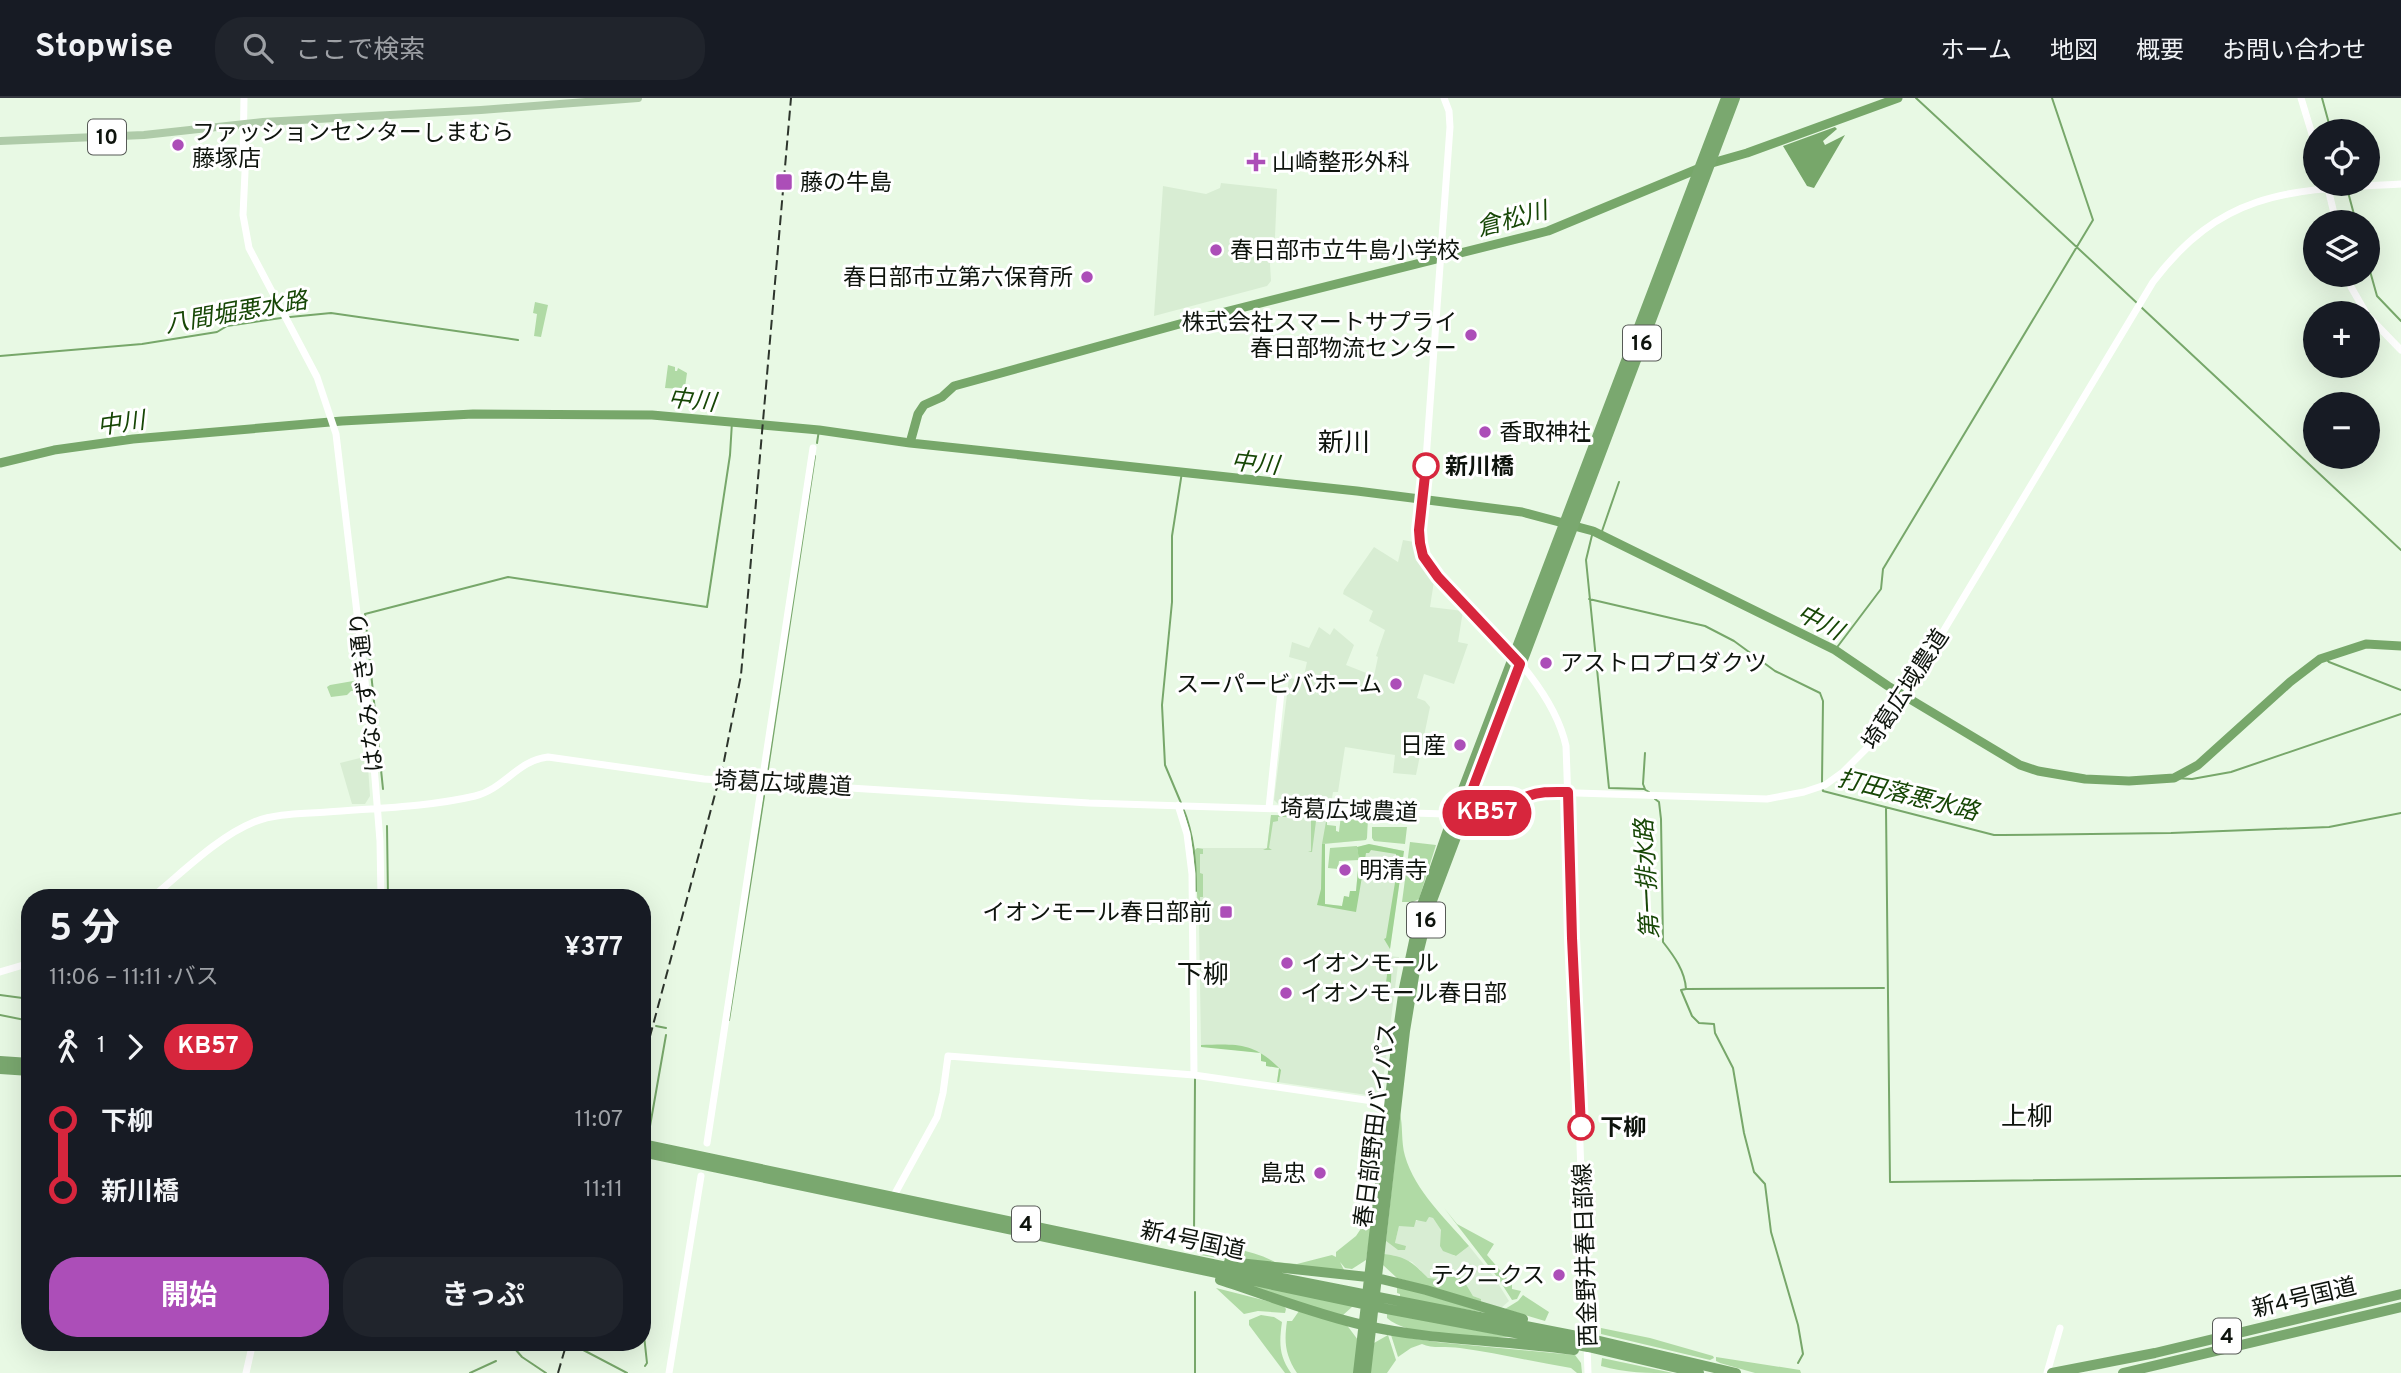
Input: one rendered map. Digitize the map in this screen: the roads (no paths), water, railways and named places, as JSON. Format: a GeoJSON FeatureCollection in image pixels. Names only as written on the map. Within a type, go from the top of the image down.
{"type":"FeatureCollection","features":[{"type":"Feature","properties":{"kind":"highway","name":"春日部野田バイパス"},"geometry":{"type":"LineString","coordinates":[[1358,1373],[1367,1326],[1393,1104],[1417,958],[1430,906],[1458,813],[1710,150],[1726,98]]}},
{"type":"Feature","properties":{"kind":"highway","name":"春日部野田バイパス"},"geometry":{"type":"LineString","coordinates":[[1710,150],[1735,98]]}},
{"type":"Feature","properties":{"kind":"highway"},"geometry":{"type":"LineString","coordinates":[[0,1061],[21,1062]]}},
{"type":"Feature","properties":{"kind":"highway"},"geometry":{"type":"LineString","coordinates":[[0,1069],[21,1070]]}},
{"type":"Feature","properties":{"kind":"highway","name":"新4号国道"},"geometry":{"type":"LineString","coordinates":[[651,1146],[1118,1253],[1353,1297],[1396,1301],[1699,1373]]}},
{"type":"Feature","properties":{"kind":"highway","name":"新4号国道"},"geometry":{"type":"LineString","coordinates":[[651,1154],[1159,1252],[1353,1297],[1387,1309],[1736,1373]]}},
{"type":"Feature","properties":{"kind":"highway"},"geometry":{"type":"LineString","coordinates":[[1159,1252],[1243,1264],[1373,1277]]}},
{"type":"Feature","properties":{"kind":"highway"},"geometry":{"type":"LineString","coordinates":[[1118,1253],[1203,1275],[1367,1326],[1444,1339],[1588,1346],[1685,1373]]}},
{"type":"Feature","properties":{"kind":"highway","name":"4"},"geometry":{"type":"LineString","coordinates":[[1373,1277],[1571,1330],[1588,1346]]}},
{"type":"Feature","properties":{"kind":"highway","name":"新4号国道"},"geometry":{"type":"LineString","coordinates":[[2050,1373],[2142,1356],[2401,1294]]}},
{"type":"Feature","properties":{"kind":"highway","name":"新4号国道"},"geometry":{"type":"LineString","coordinates":[[2123,1373],[2401,1307]]}},
{"type":"Feature","properties":{"kind":"highway","name":"春日部野田バイパス"},"geometry":{"type":"LineString","coordinates":[[1366,1373],[1367,1326]]}},
{"type":"Feature","properties":{"kind":"main road","name":"10"},"geometry":{"type":"LineString","coordinates":[[0,141],[144,135],[244,124],[638,98]]}},
{"type":"Feature","properties":{"kind":"street"},"geometry":{"type":"LineString","coordinates":[[244,98],[244,124]]}},
{"type":"Feature","properties":{"kind":"street","name":"西金野井春日部線"},"geometry":{"type":"LineString","coordinates":[[1444,98],[1450,119],[1420,543],[1426,562],[1545,694],[1557,715],[1567,755],[1588,1373]]}},
{"type":"Feature","properties":{"kind":"street"},"geometry":{"type":"LineString","coordinates":[[2301,98],[2307,119]]}},
{"type":"Feature","properties":{"kind":"street","name":"はなみずき通り"},"geometry":{"type":"LineString","coordinates":[[244,124],[243,160],[246,172],[243,201],[246,237],[261,273],[311,364],[326,399],[336,434],[361,636],[378,808],[381,889]]}},
{"type":"Feature","properties":{"kind":"street","name":"埼葛広域農道"},"geometry":{"type":"LineString","coordinates":[[2380,185],[2401,184]]}},
{"type":"Feature","properties":{"kind":"street","name":"埼葛広域農道"},"geometry":{"type":"LineString","coordinates":[[162,889],[229,835],[256,821],[285,815],[378,808],[476,796],[497,786],[524,764],[548,757],[704,779],[1089,803],[1477,815],[1497,811],[1537,793],[1749,799],[1795,795],[1825,785],[1843,772],[1876,739],[1979,575],[2147,291],[2168,262],[2191,239],[2234,211],[2267,198],[2303,191]]}},
{"type":"Feature","properties":{"kind":"street"},"geometry":{"type":"LineString","coordinates":[[2380,328],[2401,350]]}},
{"type":"Feature","properties":{"kind":"street"},"geometry":{"type":"LineString","coordinates":[[707,1143],[813,448]]}},
{"type":"Feature","properties":{"kind":"street"},"geometry":{"type":"LineString","coordinates":[[1269,808],[1281,692]]}},
{"type":"Feature","properties":{"kind":"street"},"geometry":{"type":"LineString","coordinates":[[1178,805],[1188,834],[1192,874],[1194,1075]]}},
{"type":"Feature","properties":{"kind":"street"},"geometry":{"type":"LineString","coordinates":[[0,972],[21,966]]}},
{"type":"Feature","properties":{"kind":"street"},"geometry":{"type":"LineString","coordinates":[[891,1200],[937,1117],[948,1056],[1194,1075],[1393,1104]]}},
{"type":"Feature","properties":{"kind":"street"},"geometry":{"type":"LineString","coordinates":[[669,1373],[701,1176]]}},
{"type":"Feature","properties":{"kind":"street"},"geometry":{"type":"LineString","coordinates":[[2050,1373],[2060,1328]]}},
{"type":"Feature","properties":{"kind":"street"},"geometry":{"type":"LineString","coordinates":[[246,1373],[251,1351]]}},
{"type":"Feature","properties":{"kind":"waterway","name":"倉松川"},"geometry":{"type":"LineString","coordinates":[[910,443],[918,414],[924,405],[942,397],[954,386],[1205,317],[1548,231],[1712,163],[1747,153],[1898,98]]}},
{"type":"Feature","properties":{"kind":"waterway"},"geometry":{"type":"LineString","coordinates":[[1916,98],[2137,303]]}},
{"type":"Feature","properties":{"kind":"waterway"},"geometry":{"type":"LineString","coordinates":[[1835,650],[1881,589],[1883,569],[2093,220],[2052,98]]}},
{"type":"Feature","properties":{"kind":"waterway"},"geometry":{"type":"LineString","coordinates":[[2322,98],[2328,119]]}},
{"type":"Feature","properties":{"kind":"waterway"},"geometry":{"type":"LineString","coordinates":[[2349,196],[2353,210]]}},
{"type":"Feature","properties":{"kind":"waterway"},"geometry":{"type":"LineString","coordinates":[[2374,287],[2377,296],[2401,321]]}},
{"type":"Feature","properties":{"kind":"waterway"},"geometry":{"type":"LineString","coordinates":[[2141,307],[2401,550]]}},
{"type":"Feature","properties":{"kind":"waterway","name":"八間堀悪水路"},"geometry":{"type":"LineString","coordinates":[[290,317],[331,313],[518,340]]}},
{"type":"Feature","properties":{"kind":"waterway","name":"八間堀悪水路"},"geometry":{"type":"LineString","coordinates":[[0,356],[142,344],[281,318]]}},
{"type":"Feature","properties":{"kind":"waterway","name":"中川"},"geometry":{"type":"LineString","coordinates":[[0,463],[54,450],[133,439],[342,421],[473,414],[652,415],[819,430],[910,443],[1357,491],[1522,512],[1593,531],[1835,650],[1888,686],[2020,765],[2085,779],[2129,781],[2174,778],[2198,765],[2290,682],[2320,659],[2366,644],[2401,646]]}},
{"type":"Feature","properties":{"kind":"waterway"},"geometry":{"type":"LineString","coordinates":[[383,789],[365,614],[508,577],[707,607],[730,455],[732,422]]}},
{"type":"Feature","properties":{"kind":"waterway"},"geometry":{"type":"LineString","coordinates":[[817,443],[819,430]]}},
{"type":"Feature","properties":{"kind":"waterway"},"geometry":{"type":"LineString","coordinates":[[768,769],[815,456]]}},
{"type":"Feature","properties":{"kind":"waterway"},"geometry":{"type":"LineString","coordinates":[[1181,803],[1165,765],[1162,705],[1172,602],[1172,536],[1182,472]]}},
{"type":"Feature","properties":{"kind":"waterway"},"geometry":{"type":"LineString","coordinates":[[1601,534],[1619,482]]}},
{"type":"Feature","properties":{"kind":"waterway","name":"第一排水路"},"geometry":{"type":"LineString","coordinates":[[1593,531],[1586,560],[1609,788],[1644,789],[1649,792]]}},
{"type":"Feature","properties":{"kind":"waterway","name":"打田落悪水路"},"geometry":{"type":"LineString","coordinates":[[1589,599],[1705,626],[1734,641],[1775,671],[1820,693],[1823,701],[1822,782]]}},
{"type":"Feature","properties":{"kind":"waterway","name":"打田落悪水路"},"geometry":{"type":"LineString","coordinates":[[2324,657],[2329,662],[2401,690]]}},
{"type":"Feature","properties":{"kind":"waterway"},"geometry":{"type":"LineString","coordinates":[[2174,778],[2192,779],[2231,772],[2401,714]]}},
{"type":"Feature","properties":{"kind":"waterway"},"geometry":{"type":"LineString","coordinates":[[1645,753],[1645,789]]}},
{"type":"Feature","properties":{"kind":"waterway","name":"打田落悪水路"},"geometry":{"type":"LineString","coordinates":[[1822,787],[1823,791],[1994,835],[2171,833],[2329,827],[2401,813]]}},
{"type":"Feature","properties":{"kind":"waterway"},"geometry":{"type":"LineString","coordinates":[[729,1020],[764,796]]}},
{"type":"Feature","properties":{"kind":"waterway","name":"第一排水路"},"geometry":{"type":"LineString","coordinates":[[1655,799],[1659,802],[1661,819],[1663,942],[1681,970],[1686,989],[1681,990],[1692,1016],[1699,1023],[1714,1024],[1715,1033],[1733,1068],[1744,1133],[1754,1172],[1765,1184],[1771,1232],[1798,1325],[1803,1354],[1798,1363]]}},
{"type":"Feature","properties":{"kind":"waterway"},"geometry":{"type":"LineString","coordinates":[[1183,808],[1194,849],[1196,891]]}},
{"type":"Feature","properties":{"kind":"waterway"},"geometry":{"type":"LineString","coordinates":[[1886,808],[1890,1182],[2401,1176]]}},
{"type":"Feature","properties":{"kind":"waterway"},"geometry":{"type":"LineString","coordinates":[[387,826],[388,889]]}},
{"type":"Feature","properties":{"kind":"waterway"},"geometry":{"type":"LineString","coordinates":[[1687,989],[1884,988]]}},
{"type":"Feature","properties":{"kind":"waterway"},"geometry":{"type":"LineString","coordinates":[[0,995],[21,998]]}},
{"type":"Feature","properties":{"kind":"waterway"},"geometry":{"type":"LineString","coordinates":[[0,1015],[21,1019]]}},
{"type":"Feature","properties":{"kind":"waterway"},"geometry":{"type":"LineString","coordinates":[[656,1026],[666,1028]]}},
{"type":"Feature","properties":{"kind":"waterway"},"geometry":{"type":"LineString","coordinates":[[651,1120],[666,1035]]}},
{"type":"Feature","properties":{"kind":"waterway"},"geometry":{"type":"LineString","coordinates":[[1194,1235],[1195,1079]]}},
{"type":"Feature","properties":{"kind":"waterway"},"geometry":{"type":"LineString","coordinates":[[1195,1292],[1195,1373]]}},
{"type":"Feature","properties":{"kind":"waterway"},"geometry":{"type":"LineString","coordinates":[[517,1351],[546,1373]]}},
{"type":"Feature","properties":{"kind":"waterway"},"geometry":{"type":"LineString","coordinates":[[585,1351],[627,1373]]}},
{"type":"Feature","properties":{"kind":"waterway"},"geometry":{"type":"LineString","coordinates":[[645,1366],[646,1351]]}},
{"type":"Feature","properties":{"kind":"waterway"},"geometry":{"type":"LineString","coordinates":[[470,1373],[496,1361]]}},
{"type":"Feature","properties":{"kind":"railway"},"geometry":{"type":"LineString","coordinates":[[651,1033],[724,761],[741,675],[791,98]]}},
{"type":"Feature","properties":{"kind":"railway"},"geometry":{"type":"LineString","coordinates":[[558,1373],[564,1351]]}},
{"type":"Feature","properties":{"kind":"place","name":"ファッションセンターしまむら 藤塚店"},"geometry":{"type":"Point","coordinates":[178,145]}},
{"type":"Feature","properties":{"kind":"place","name":"山崎整形外科"},"geometry":{"type":"Point","coordinates":[1256,162]}},
{"type":"Feature","properties":{"kind":"place","name":"藤の牛島"},"geometry":{"type":"Point","coordinates":[784,182]}},
{"type":"Feature","properties":{"kind":"place","name":"春日部市立牛島小学校"},"geometry":{"type":"Point","coordinates":[1216,250]}},
{"type":"Feature","properties":{"kind":"place","name":"春日部市立第六保育所"},"geometry":{"type":"Point","coordinates":[1087,277]}},
{"type":"Feature","properties":{"kind":"place","name":"株式会社スマートサプライ 春日部物流センター"},"geometry":{"type":"Point","coordinates":[1471,335]}},
{"type":"Feature","properties":{"kind":"place","name":"香取神社"},"geometry":{"type":"Point","coordinates":[1485,432]}},
{"type":"Feature","properties":{"kind":"place","name":"新川橋"},"geometry":{"type":"Point","coordinates":[1426,466]}},
{"type":"Feature","properties":{"kind":"place","name":"アストロプロダクツ"},"geometry":{"type":"Point","coordinates":[1546,663]}},
{"type":"Feature","properties":{"kind":"place","name":"スーパービバホーム"},"geometry":{"type":"Point","coordinates":[1396,684]}},
{"type":"Feature","properties":{"kind":"place","name":"日産"},"geometry":{"type":"Point","coordinates":[1460,745]}},
{"type":"Feature","properties":{"kind":"place","name":"明清寺"},"geometry":{"type":"Point","coordinates":[1345,870]}},
{"type":"Feature","properties":{"kind":"place","name":"イオンモール春日部前"},"geometry":{"type":"Point","coordinates":[1226,912]}},
{"type":"Feature","properties":{"kind":"place","name":"イオンモール"},"geometry":{"type":"Point","coordinates":[1287,963]}},
{"type":"Feature","properties":{"kind":"place","name":"イオンモール春日部"},"geometry":{"type":"Point","coordinates":[1286,993]}},
{"type":"Feature","properties":{"kind":"place","name":"下柳"},"geometry":{"type":"Point","coordinates":[1581,1127]}},
{"type":"Feature","properties":{"kind":"place","name":"島忠"},"geometry":{"type":"Point","coordinates":[1320,1173]}},
{"type":"Feature","properties":{"kind":"place","name":"テクニクス"},"geometry":{"type":"Point","coordinates":[1559,1275]}},
{"type":"Feature","properties":{"kind":"district","name":"新川"},"geometry":{"type":"Point","coordinates":[1344,442]}},
{"type":"Feature","properties":{"kind":"district","name":"下柳"},"geometry":{"type":"Point","coordinates":[1203,974]}},
{"type":"Feature","properties":{"kind":"district","name":"上柳"},"geometry":{"type":"Point","coordinates":[2027,1116]}}]}
